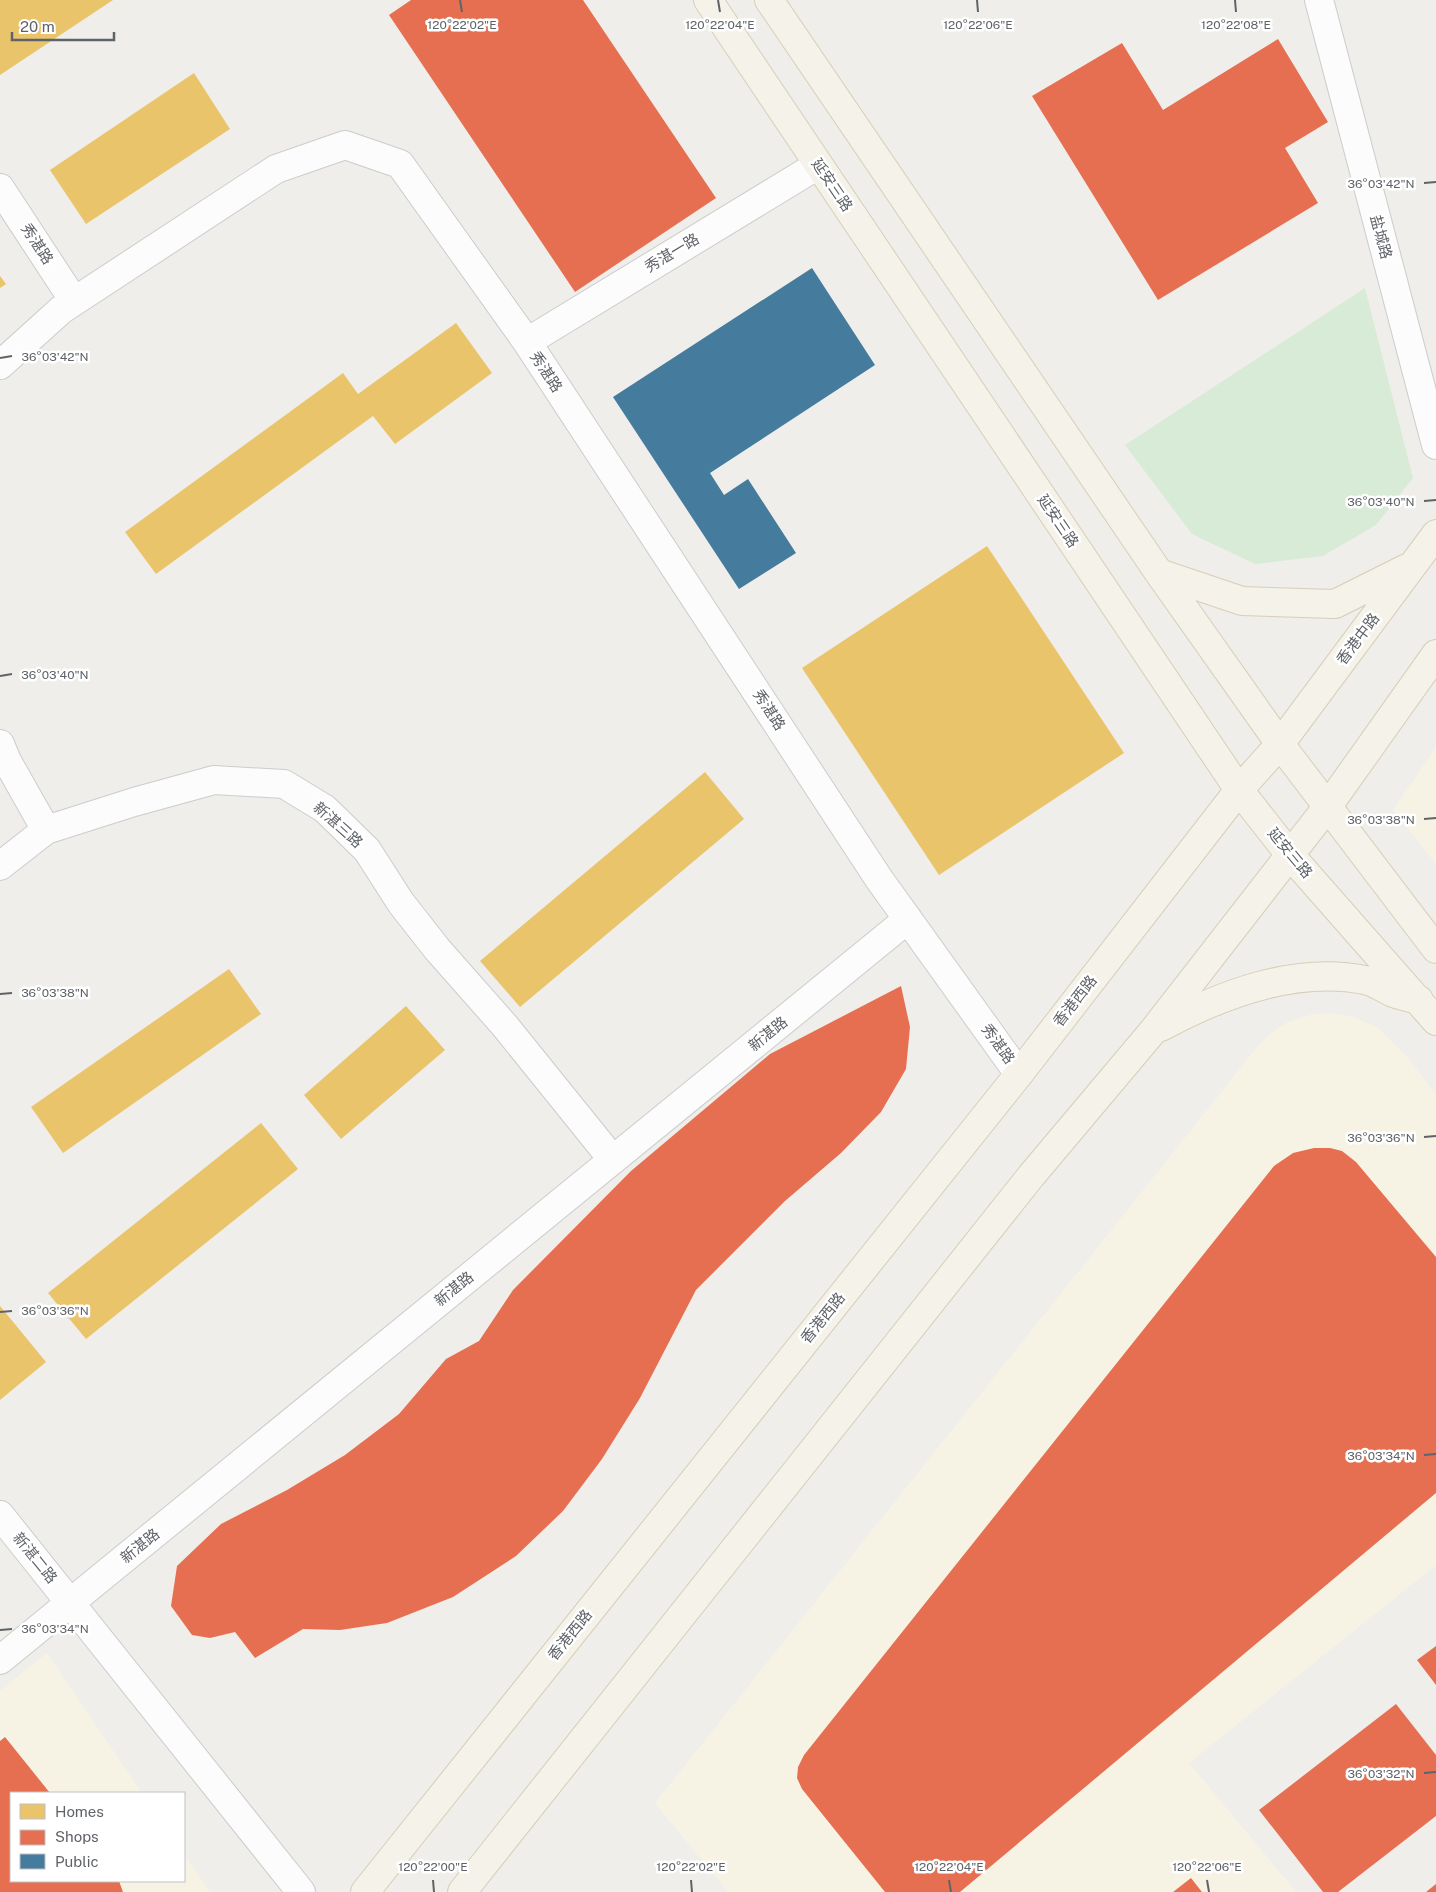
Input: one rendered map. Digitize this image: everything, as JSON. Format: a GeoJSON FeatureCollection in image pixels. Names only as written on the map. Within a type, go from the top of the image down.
{"type":"FeatureCollection","features":[{"type":"Feature","properties":{"kind":"main road","name":"延安三路"},"geometry":{"type":"LineString","coordinates":[[708,0],[1239,790],[1290,855],[1428,1011]]}},
{"type":"Feature","properties":{"kind":"main road"},"geometry":{"type":"LineString","coordinates":[[769,0],[1159,573],[1280,744],[1436,949]]}},
{"type":"Feature","properties":{"kind":"main road","name":"香港中路"},"geometry":{"type":"LineString","coordinates":[[1280,744],[1436,534]]}},
{"type":"Feature","properties":{"kind":"main road"},"geometry":{"type":"LineString","coordinates":[[1159,573],[1242,601],[1335,604],[1413,566]]}},
{"type":"Feature","properties":{"kind":"main road"},"geometry":{"type":"LineString","coordinates":[[462,1892],[1031,1176],[1153,1031],[1328,806],[1436,654]]}},
{"type":"Feature","properties":{"kind":"main road","name":"香港西路"},"geometry":{"type":"LineString","coordinates":[[365,1892],[1019,1074],[1239,790],[1280,744]]}},
{"type":"Feature","properties":{"kind":"main road"},"geometry":{"type":"LineString","coordinates":[[1153,1031],[1187,1013],[1286,978],[1328,976],[1367,980],[1428,1011]]}},
{"type":"Feature","properties":{"kind":"street","name":"盐城路"},"geometry":{"type":"LineString","coordinates":[[1319,0],[1436,444]]}},
{"type":"Feature","properties":{"kind":"street","name":"秀湛路"},"geometry":{"type":"LineString","coordinates":[[0,365],[61,310],[276,169],[345,145],[400,164],[527,342],[874,871],[1019,1074]]}},
{"type":"Feature","properties":{"kind":"street","name":"秀湛一路"},"geometry":{"type":"LineString","coordinates":[[527,342],[818,165]]}},
{"type":"Feature","properties":{"kind":"street","name":"秀湛路"},"geometry":{"type":"LineString","coordinates":[[0,188],[74,301]]}},
{"type":"Feature","properties":{"kind":"street"},"geometry":{"type":"LineString","coordinates":[[0,744],[46,830]]}},
{"type":"Feature","properties":{"kind":"street","name":"新湛三路"},"geometry":{"type":"LineString","coordinates":[[0,866],[46,830],[214,780],[284,784],[325,808],[367,850],[401,903],[437,949],[505,1026],[613,1160]]}},
{"type":"Feature","properties":{"kind":"street","name":"新湛路"},"geometry":{"type":"LineString","coordinates":[[0,1660],[908,920]]}},
{"type":"Feature","properties":{"kind":"street","name":"新湛二路"},"geometry":{"type":"LineString","coordinates":[[0,1515],[301,1892]]}},
{"type":"Feature","properties":{"kind":"shaded area"},"geometry":{"type":"Polygon","coordinates":[[[1436,747],[1436,864],[1393,810],[1436,747]]]}},
{"type":"Feature","properties":{"kind":"shaded area"},"geometry":{"type":"Polygon","coordinates":[[[1330,1013],[1353,1017],[1377,1027],[1408,1058],[1436,1095],[1436,1565],[1189,1763],[1296,1892],[728,1892],[655,1803],[1258,1046],[1274,1031],[1288,1022],[1310,1015],[1330,1013]]]}},
{"type":"Feature","properties":{"kind":"shaded area"},"geometry":{"type":"Polygon","coordinates":[[[47,1653],[141,1792],[10,1792],[10,1882],[185,1882],[185,1855],[210,1892],[0,1892],[0,1691],[47,1653]]]}},
{"type":"Feature","properties":{"kind":"green space"},"geometry":{"type":"Polygon","coordinates":[[[1365,288],[1413,478],[1376,525],[1323,556],[1255,564],[1192,534],[1125,445],[1365,288]]]}},
{"type":"Feature","properties":{"kind":"building: Homes"},"geometry":{"type":"Polygon","coordinates":[[[0,0],[113,0],[0,75],[0,0]]]}},
{"type":"Feature","properties":{"kind":"building: Homes"},"geometry":{"type":"Polygon","coordinates":[[[194,73],[230,129],[86,224],[50,170],[194,73]]]}},
{"type":"Feature","properties":{"kind":"building: Homes"},"geometry":{"type":"Polygon","coordinates":[[[0,276],[6,284],[0,288],[0,276]]]}},
{"type":"Feature","properties":{"kind":"building: Homes"},"geometry":{"type":"Polygon","coordinates":[[[456,323],[492,373],[395,444],[373,416],[156,574],[125,532],[343,373],[358,394],[456,323]]]}},
{"type":"Feature","properties":{"kind":"building: Homes"},"geometry":{"type":"Polygon","coordinates":[[[987,546],[1124,753],[939,875],[802,668],[987,546]]]}},
{"type":"Feature","properties":{"kind":"building: Homes"},"geometry":{"type":"Polygon","coordinates":[[[705,772],[744,819],[520,1007],[480,961],[705,772]]]}},
{"type":"Feature","properties":{"kind":"building: Homes"},"geometry":{"type":"Polygon","coordinates":[[[229,969],[261,1014],[63,1153],[31,1107],[229,969]]]}},
{"type":"Feature","properties":{"kind":"building: Homes"},"geometry":{"type":"Polygon","coordinates":[[[406,1006],[445,1050],[341,1139],[304,1095],[406,1006]]]}},
{"type":"Feature","properties":{"kind":"building: Homes"},"geometry":{"type":"Polygon","coordinates":[[[261,1123],[298,1169],[86,1339],[48,1293],[261,1123]]]}},
{"type":"Feature","properties":{"kind":"building: Homes"},"geometry":{"type":"Polygon","coordinates":[[[0,1306],[46,1362],[0,1400],[0,1306]]]}},
{"type":"Feature","properties":{"kind":"building: Shops"},"geometry":{"type":"Polygon","coordinates":[[[411,0],[583,0],[716,198],[575,292],[389,15],[411,0]]]}},
{"type":"Feature","properties":{"kind":"building: Shops"},"geometry":{"type":"Polygon","coordinates":[[[1278,39],[1328,122],[1285,148],[1318,203],[1158,300],[1032,96],[1122,43],[1163,110],[1278,39]]]}},
{"type":"Feature","properties":{"kind":"building: Shops"},"geometry":{"type":"Polygon","coordinates":[[[901,986],[910,1027],[906,1069],[881,1112],[841,1153],[785,1201],[696,1290],[640,1398],[602,1459],[563,1511],[516,1556],[453,1597],[387,1623],[340,1630],[303,1629],[255,1658],[235,1632],[210,1638],[192,1635],[171,1606],[177,1566],[221,1524],[287,1490],[345,1455],[399,1414],[446,1359],[479,1341],[513,1290],[631,1171],[770,1054],[901,986]]]}},
{"type":"Feature","properties":{"kind":"building: Shops"},"geometry":{"type":"Polygon","coordinates":[[[1314,1148],[1330,1148],[1342,1151],[1356,1162],[1436,1257],[1436,1493],[960,1892],[885,1892],[802,1789],[797,1778],[798,1767],[804,1755],[1274,1166],[1293,1153],[1314,1148]]]}},
{"type":"Feature","properties":{"kind":"building: Shops"},"geometry":{"type":"Polygon","coordinates":[[[1436,1646],[1436,1685],[1417,1660],[1436,1646]]]}},
{"type":"Feature","properties":{"kind":"building: Shops"},"geometry":{"type":"Polygon","coordinates":[[[1396,1704],[1436,1755],[1436,1816],[1338,1892],[1323,1892],[1259,1810],[1396,1704]]]}},
{"type":"Feature","properties":{"kind":"building: Shops"},"geometry":{"type":"Polygon","coordinates":[[[5,1737],[49,1792],[10,1792],[10,1882],[119,1882],[123,1892],[0,1892],[0,1741],[5,1737]]]}},
{"type":"Feature","properties":{"kind":"building: Shops"},"geometry":{"type":"Polygon","coordinates":[[[1191,1878],[1202,1892],[1173,1892],[1191,1878]]]}},
{"type":"Feature","properties":{"kind":"building: Shops"},"geometry":{"type":"Polygon","coordinates":[[[1436,1884],[1436,1892],[1426,1892],[1436,1884]]]}},
{"type":"Feature","properties":{"kind":"building: Public"},"geometry":{"type":"Polygon","coordinates":[[[812,268],[875,365],[710,473],[724,495],[748,479],[796,553],[739,589],[613,397],[812,268]]]}}]}
